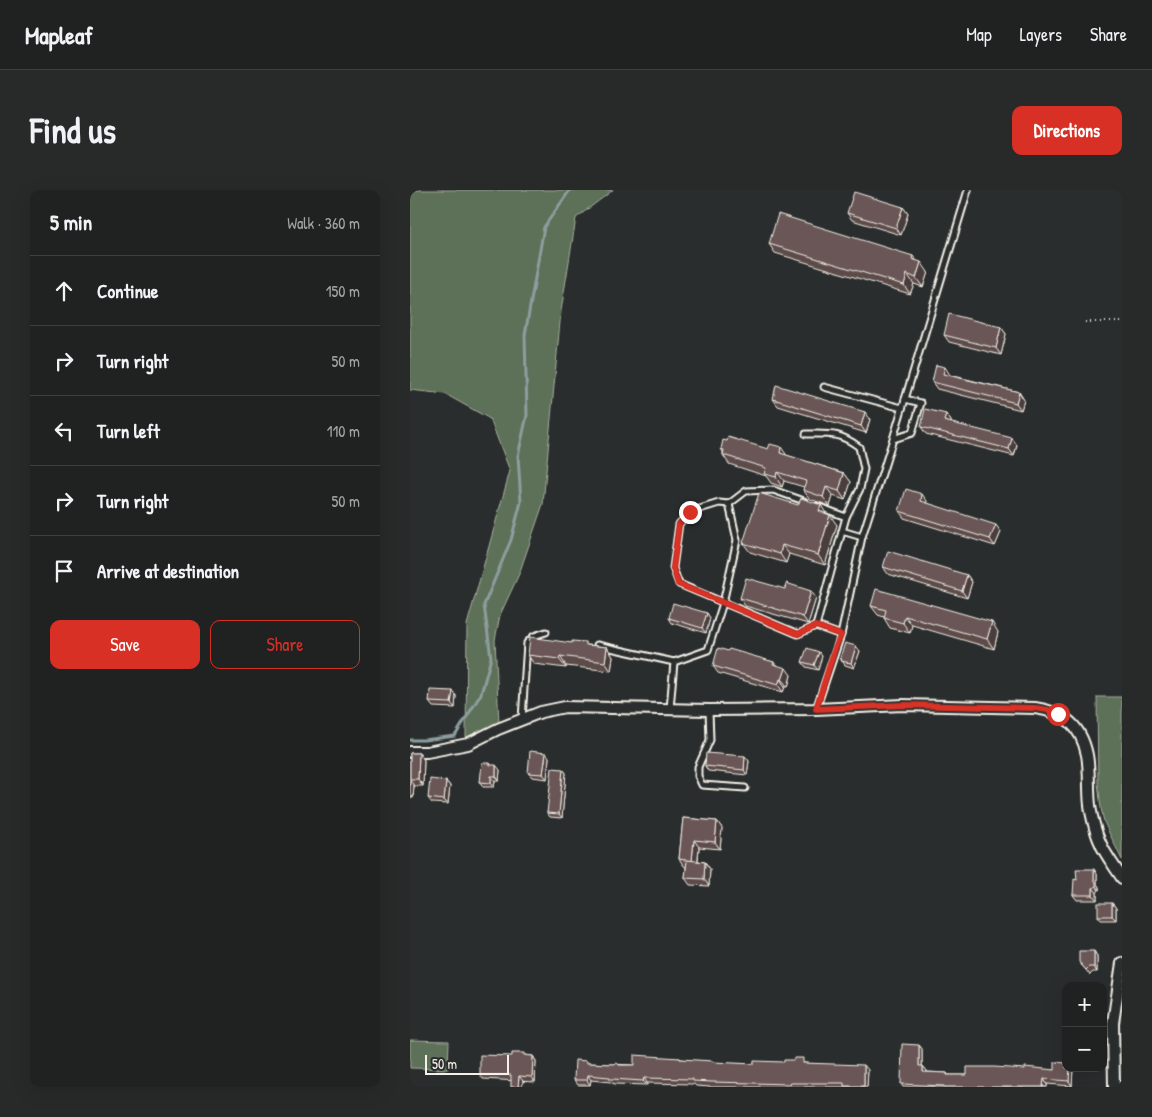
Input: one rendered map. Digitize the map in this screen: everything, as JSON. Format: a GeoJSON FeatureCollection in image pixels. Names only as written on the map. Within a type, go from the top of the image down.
{"type":"FeatureCollection","features":[{"type":"Feature","properties":{"kind":"street"},"geometry":{"type":"LineString","coordinates":[[410,752],[427,752],[468,744],[541,712],[565,707],[709,710],[816,709],[903,705],[1035,708],[1048,710],[1066,718],[1082,738],[1087,756],[1090,805],[1100,842],[1122,878]]}},
{"type":"Feature","properties":{"kind":"street"},"geometry":{"type":"LineString","coordinates":[[1114,1087],[1114,1023],[1122,963]]}},
{"type":"Feature","properties":{"kind":"lane"},"geometry":{"type":"LineString","coordinates":[[816,709],[835,648],[841,635],[862,537],[968,190]]}},
{"type":"Feature","properties":{"kind":"lane"},"geometry":{"type":"LineString","coordinates":[[824,387],[902,408]]}},
{"type":"Feature","properties":{"kind":"lane"},"geometry":{"type":"LineString","coordinates":[[893,440],[912,433],[921,403],[905,399]]}},
{"type":"Feature","properties":{"kind":"lane"},"geometry":{"type":"LineString","coordinates":[[806,434],[832,434],[847,438],[859,447],[864,469],[860,489],[846,517],[816,626]]}},
{"type":"Feature","properties":{"kind":"lane"},"geometry":{"type":"LineString","coordinates":[[841,635],[816,626],[798,634],[678,584],[673,568],[679,524],[690,512],[719,503],[728,504],[746,492],[773,490],[846,517]]}},
{"type":"Feature","properties":{"kind":"lane"},"geometry":{"type":"LineString","coordinates":[[597,645],[674,662],[708,650],[723,603],[736,540],[728,504]]}},
{"type":"Feature","properties":{"kind":"lane"},"geometry":{"type":"LineString","coordinates":[[842,531],[862,537]]}},
{"type":"Feature","properties":{"kind":"lane"},"geometry":{"type":"LineString","coordinates":[[522,720],[527,643],[534,636],[546,632]]}},
{"type":"Feature","properties":{"kind":"lane"},"geometry":{"type":"LineString","coordinates":[[670,709],[674,662]]}},
{"type":"Feature","properties":{"kind":"lane"},"geometry":{"type":"LineString","coordinates":[[709,710],[710,740],[698,767],[698,776],[702,785],[745,788]]}},
{"type":"Feature","properties":{"kind":"path"},"geometry":{"type":"LineString","coordinates":[[1085,322],[1122,322]]}},
{"type":"Feature","properties":{"kind":"green space"},"geometry":{"type":"Polygon","coordinates":[[[410,190],[613,190],[576,218],[561,311],[543,504],[519,574],[500,615],[495,640],[499,723],[466,737],[467,625],[510,471],[490,419],[445,394],[410,390],[410,190]]]}},
{"type":"Feature","properties":{"kind":"green space"},"geometry":{"type":"Polygon","coordinates":[[[1097,697],[1122,697],[1122,860],[1104,822],[1101,808],[1098,784],[1097,697]]]}},
{"type":"Feature","properties":{"kind":"green space"},"geometry":{"type":"Polygon","coordinates":[[[410,1040],[449,1041],[448,1069],[410,1068],[410,1040]]]}},
{"type":"Feature","properties":{"kind":"building"},"geometry":{"type":"Polygon","coordinates":[[[854,192],[903,207],[896,228],[847,213],[854,192]]]}},
{"type":"Feature","properties":{"kind":"building"},"geometry":{"type":"Polygon","coordinates":[[[778,214],[913,256],[912,259],[921,262],[916,278],[907,274],[904,285],[769,244],[778,214]]]}},
{"type":"Feature","properties":{"kind":"building"},"geometry":{"type":"Polygon","coordinates":[[[949,314],[1001,327],[996,348],[944,335],[949,314]]]}},
{"type":"Feature","properties":{"kind":"building"},"geometry":{"type":"Polygon","coordinates":[[[936,365],[945,367],[943,374],[1019,392],[1016,403],[932,382],[936,365]]]}},
{"type":"Feature","properties":{"kind":"building"},"geometry":{"type":"Polygon","coordinates":[[[776,385],[865,412],[861,426],[773,399],[776,385]]]}},
{"type":"Feature","properties":{"kind":"building"},"geometry":{"type":"Polygon","coordinates":[[[925,409],[946,414],[944,421],[1012,438],[1009,449],[921,427],[925,409]]]}},
{"type":"Feature","properties":{"kind":"building"},"geometry":{"type":"Polygon","coordinates":[[[728,437],[768,449],[770,444],[781,447],[780,453],[844,473],[839,491],[826,487],[823,497],[803,490],[806,481],[777,472],[776,477],[764,474],[766,468],[723,455],[724,450],[721,449],[723,440],[727,441],[728,437]]]}},
{"type":"Feature","properties":{"kind":"building"},"geometry":{"type":"Polygon","coordinates":[[[906,489],[922,494],[921,501],[996,525],[990,539],[899,511],[906,489]]]}},
{"type":"Feature","properties":{"kind":"building"},"geometry":{"type":"Polygon","coordinates":[[[759,493],[798,505],[801,498],[821,505],[819,511],[830,515],[818,555],[782,545],[780,554],[743,543],[759,493]]]}},
{"type":"Feature","properties":{"kind":"building"},"geometry":{"type":"Polygon","coordinates":[[[888,551],[967,575],[962,591],[883,567],[888,551]]]}},
{"type":"Feature","properties":{"kind":"building"},"geometry":{"type":"Polygon","coordinates":[[[746,578],[785,589],[786,583],[811,591],[803,617],[740,598],[746,578]]]}},
{"type":"Feature","properties":{"kind":"building"},"geometry":{"type":"Polygon","coordinates":[[[876,589],[992,622],[987,639],[905,616],[903,623],[884,618],[886,610],[871,606],[876,589]]]}},
{"type":"Feature","properties":{"kind":"building"},"geometry":{"type":"Polygon","coordinates":[[[673,603],[707,613],[702,628],[669,618],[673,603]]]}},
{"type":"Feature","properties":{"kind":"building"},"geometry":{"type":"Polygon","coordinates":[[[530,637],[572,643],[572,641],[586,642],[586,645],[607,647],[605,662],[560,656],[559,659],[528,655],[530,637]]]}},
{"type":"Feature","properties":{"kind":"building"},"geometry":{"type":"Polygon","coordinates":[[[845,643],[856,646],[851,663],[841,661],[842,659],[840,658],[845,643]]]}},
{"type":"Feature","properties":{"kind":"building"},"geometry":{"type":"Polygon","coordinates":[[[718,648],[728,651],[729,649],[774,662],[773,664],[786,668],[782,680],[780,679],[778,685],[713,666],[718,648]]]}},
{"type":"Feature","properties":{"kind":"building"},"geometry":{"type":"Polygon","coordinates":[[[807,648],[819,652],[814,665],[802,662],[807,648]]]}},
{"type":"Feature","properties":{"kind":"building"},"geometry":{"type":"Polygon","coordinates":[[[430,690],[453,691],[451,703],[429,702],[430,690]]]}},
{"type":"Feature","properties":{"kind":"building"},"geometry":{"type":"Polygon","coordinates":[[[530,751],[546,753],[543,774],[528,773],[530,751]]]}},
{"type":"Feature","properties":{"kind":"building"},"geometry":{"type":"Polygon","coordinates":[[[410,753],[419,753],[418,779],[410,779],[410,753]]]}},
{"type":"Feature","properties":{"kind":"building"},"geometry":{"type":"Polygon","coordinates":[[[706,753],[745,756],[744,770],[705,766],[706,753]]]}},
{"type":"Feature","properties":{"kind":"building"},"geometry":{"type":"Polygon","coordinates":[[[482,763],[496,765],[496,776],[491,776],[491,783],[480,782],[482,763]]]}},
{"type":"Feature","properties":{"kind":"building"},"geometry":{"type":"Polygon","coordinates":[[[552,768],[563,769],[559,814],[547,813],[552,768]]]}},
{"type":"Feature","properties":{"kind":"building"},"geometry":{"type":"Polygon","coordinates":[[[430,779],[446,781],[444,800],[428,798],[430,779]]]}},
{"type":"Feature","properties":{"kind":"building"},"geometry":{"type":"Polygon","coordinates":[[[683,818],[717,821],[715,842],[694,840],[692,861],[679,859],[683,818]]]}},
{"type":"Feature","properties":{"kind":"building"},"geometry":{"type":"Polygon","coordinates":[[[687,860],[705,862],[704,879],[685,878],[687,860]]]}},
{"type":"Feature","properties":{"kind":"building"},"geometry":{"type":"Polygon","coordinates":[[[1076,869],[1094,869],[1096,886],[1093,888],[1093,895],[1073,895],[1074,879],[1077,880],[1076,869]]]}},
{"type":"Feature","properties":{"kind":"building"},"geometry":{"type":"Polygon","coordinates":[[[1098,903],[1112,903],[1112,916],[1098,916],[1098,903]]]}},
{"type":"Feature","properties":{"kind":"building"},"geometry":{"type":"Polygon","coordinates":[[[1079,951],[1094,951],[1094,967],[1089,967],[1086,970],[1079,962],[1079,951]]]}},
{"type":"Feature","properties":{"kind":"building"},"geometry":{"type":"Polygon","coordinates":[[[902,1044],[919,1045],[919,1066],[923,1066],[923,1072],[967,1075],[967,1067],[1025,1069],[1025,1067],[1055,1070],[1055,1062],[1062,1063],[1062,1072],[1070,1072],[1069,1081],[1044,1079],[1043,1087],[944,1087],[901,1084],[902,1044]]]}},
{"type":"Feature","properties":{"kind":"building"},"geometry":{"type":"Polygon","coordinates":[[[512,1053],[524,1053],[524,1055],[533,1056],[532,1077],[519,1076],[518,1087],[511,1087],[511,1075],[480,1075],[480,1055],[512,1056],[512,1053]]]}},
{"type":"Feature","properties":{"kind":"building"},"geometry":{"type":"Polygon","coordinates":[[[634,1055],[754,1064],[754,1061],[784,1062],[784,1060],[803,1058],[803,1063],[864,1065],[864,1086],[844,1086],[844,1083],[712,1082],[693,1081],[693,1079],[644,1078],[643,1081],[609,1079],[609,1077],[588,1075],[587,1080],[574,1080],[575,1060],[587,1061],[587,1063],[634,1065],[634,1055]]]}},
{"type":"Feature","properties":{"kind":"waterway"},"geometry":{"type":"LineString","coordinates":[[410,740],[455,736],[481,694],[491,658],[484,605],[511,540],[521,502],[518,456],[527,415],[525,335],[544,227],[570,190]]}},
{"type":"Feature","properties":{"kind":"route"},"geometry":{"type":"LineString","coordinates":[[690,512],[679,524],[673,568],[678,584],[798,634],[816,626],[841,635],[835,648],[816,709],[903,705],[1035,708],[1058,714]]}}]}
